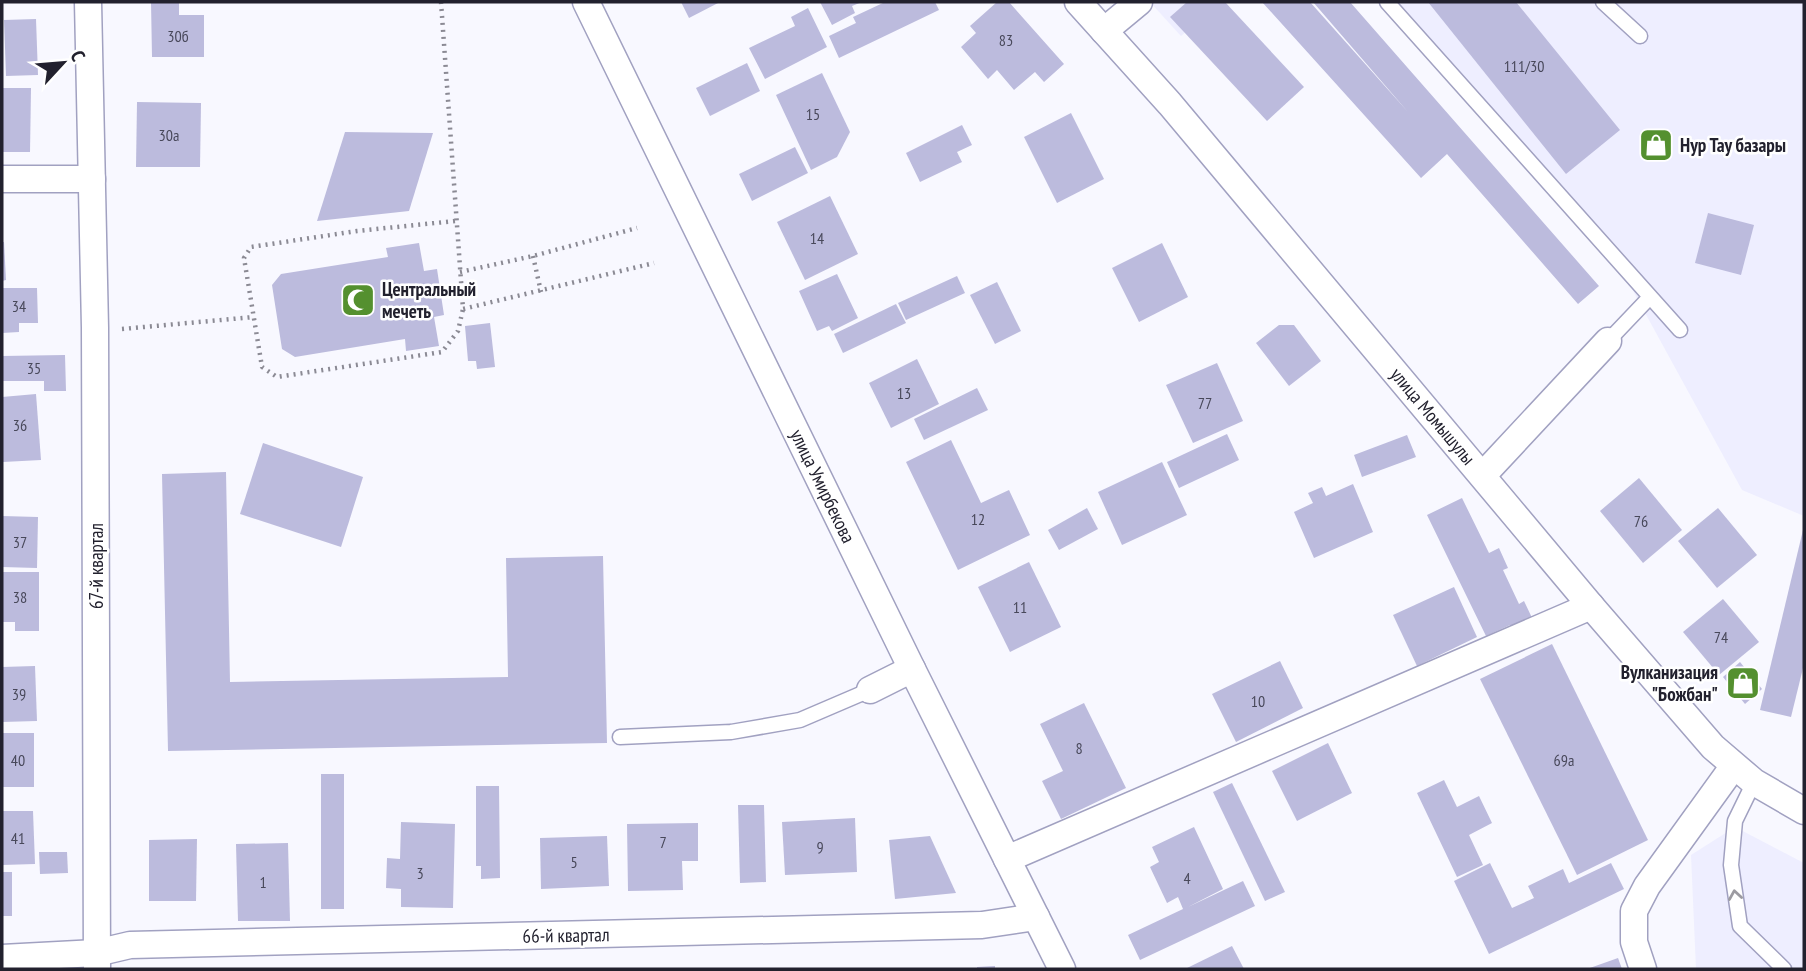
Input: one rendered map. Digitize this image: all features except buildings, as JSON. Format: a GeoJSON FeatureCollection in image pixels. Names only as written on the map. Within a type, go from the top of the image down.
{"type":"FeatureCollection","features":[{"type":"Feature","properties":{"kind":"street","name":"67-й квартал"},"geometry":{"type":"LineString","coordinates":[[88,2],[95,328],[97,961]]}},
{"type":"Feature","properties":{"kind":"street","name":"улица Умирбекова"},"geometry":{"type":"LineString","coordinates":[[586,2],[1062,969]]}},
{"type":"Feature","properties":{"kind":"street","name":"улица Момышулы"},"geometry":{"type":"LineString","coordinates":[[1078,2],[1170,104],[1591,606],[1713,747],[1744,774],[1804,811]]}},
{"type":"Feature","properties":{"kind":"street"},"geometry":{"type":"LineString","coordinates":[[1104,32],[1139,2]]}},
{"type":"Feature","properties":{"kind":"street"},"geometry":{"type":"LineString","coordinates":[[2,179],[92,179]]}},
{"type":"Feature","properties":{"kind":"street"},"geometry":{"type":"LineString","coordinates":[[1483,475],[1608,341]]}},
{"type":"Feature","properties":{"kind":"street"},"geometry":{"type":"LineString","coordinates":[[1007,859],[1591,606]]}},
{"type":"Feature","properties":{"kind":"street"},"geometry":{"type":"LineString","coordinates":[[870,690],[912,669]]}},
{"type":"Feature","properties":{"kind":"street"},"geometry":{"type":"LineString","coordinates":[[1643,969],[1634,942],[1634,911],[1647,886],[1744,774]]}},
{"type":"Feature","properties":{"kind":"street","name":"66-й квартал"},"geometry":{"type":"LineString","coordinates":[[97,961],[130,945],[982,925],[1036,917]]}},
{"type":"Feature","properties":{"kind":"street"},"geometry":{"type":"LineString","coordinates":[[2,958],[97,961]]}},
{"type":"Feature","properties":{"kind":"lane"},"geometry":{"type":"LineString","coordinates":[[1387,2],[1680,330]]}},
{"type":"Feature","properties":{"kind":"lane"},"geometry":{"type":"LineString","coordinates":[[1603,2],[1640,36]]}},
{"type":"Feature","properties":{"kind":"lane"},"geometry":{"type":"LineString","coordinates":[[1608,341],[1649,298]]}},
{"type":"Feature","properties":{"kind":"lane"},"geometry":{"type":"LineString","coordinates":[[620,737],[731,733],[800,720],[870,690]]}},
{"type":"Feature","properties":{"kind":"lane"},"geometry":{"type":"LineString","coordinates":[[1744,774],[1735,821],[1731,864],[1740,926],[1784,969]]}},
{"type":"Feature","properties":{"kind":"path"},"geometry":{"type":"LineString","coordinates":[[441,2],[463,309],[458,331],[442,352],[277,377],[262,367],[244,258],[251,247],[357,231],[455,222]]}},
{"type":"Feature","properties":{"kind":"path"},"geometry":{"type":"LineString","coordinates":[[460,272],[533,257],[638,229]]}},
{"type":"Feature","properties":{"kind":"path"},"geometry":{"type":"LineString","coordinates":[[533,257],[541,292]]}},
{"type":"Feature","properties":{"kind":"path"},"geometry":{"type":"LineString","coordinates":[[463,309],[654,263]]}},
{"type":"Feature","properties":{"kind":"path"},"geometry":{"type":"LineString","coordinates":[[95,328],[128,329],[254,317]]}},
{"type":"Feature","properties":{"kind":"shaded area"},"geometry":{"type":"Polygon","coordinates":[[[1150,2],[1220,2],[1181,36],[1150,2]]]}},
{"type":"Feature","properties":{"kind":"shaded area","name":"Нур Тау базары"},"geometry":{"type":"Polygon","coordinates":[[[1385,2],[1804,2],[1804,516],[1742,490],[1632,289],[1385,2]]]}},
{"type":"Feature","properties":{"kind":"shaded area"},"geometry":{"type":"Polygon","coordinates":[[[1735,827],[1804,863],[1804,969],[1696,969],[1691,855],[1735,827]]]}},
{"type":"Feature","properties":{"kind":"place","name":"Нур Тау базары"},"geometry":{"type":"Point","coordinates":[1656,145]}},
{"type":"Feature","properties":{"kind":"place","name":"Центральный мечеть"},"geometry":{"type":"Point","coordinates":[358,300]}},
{"type":"Feature","properties":{"kind":"place","name":"Вулканизация \"Божбан\""},"geometry":{"type":"Point","coordinates":[1743,683]}}]}
